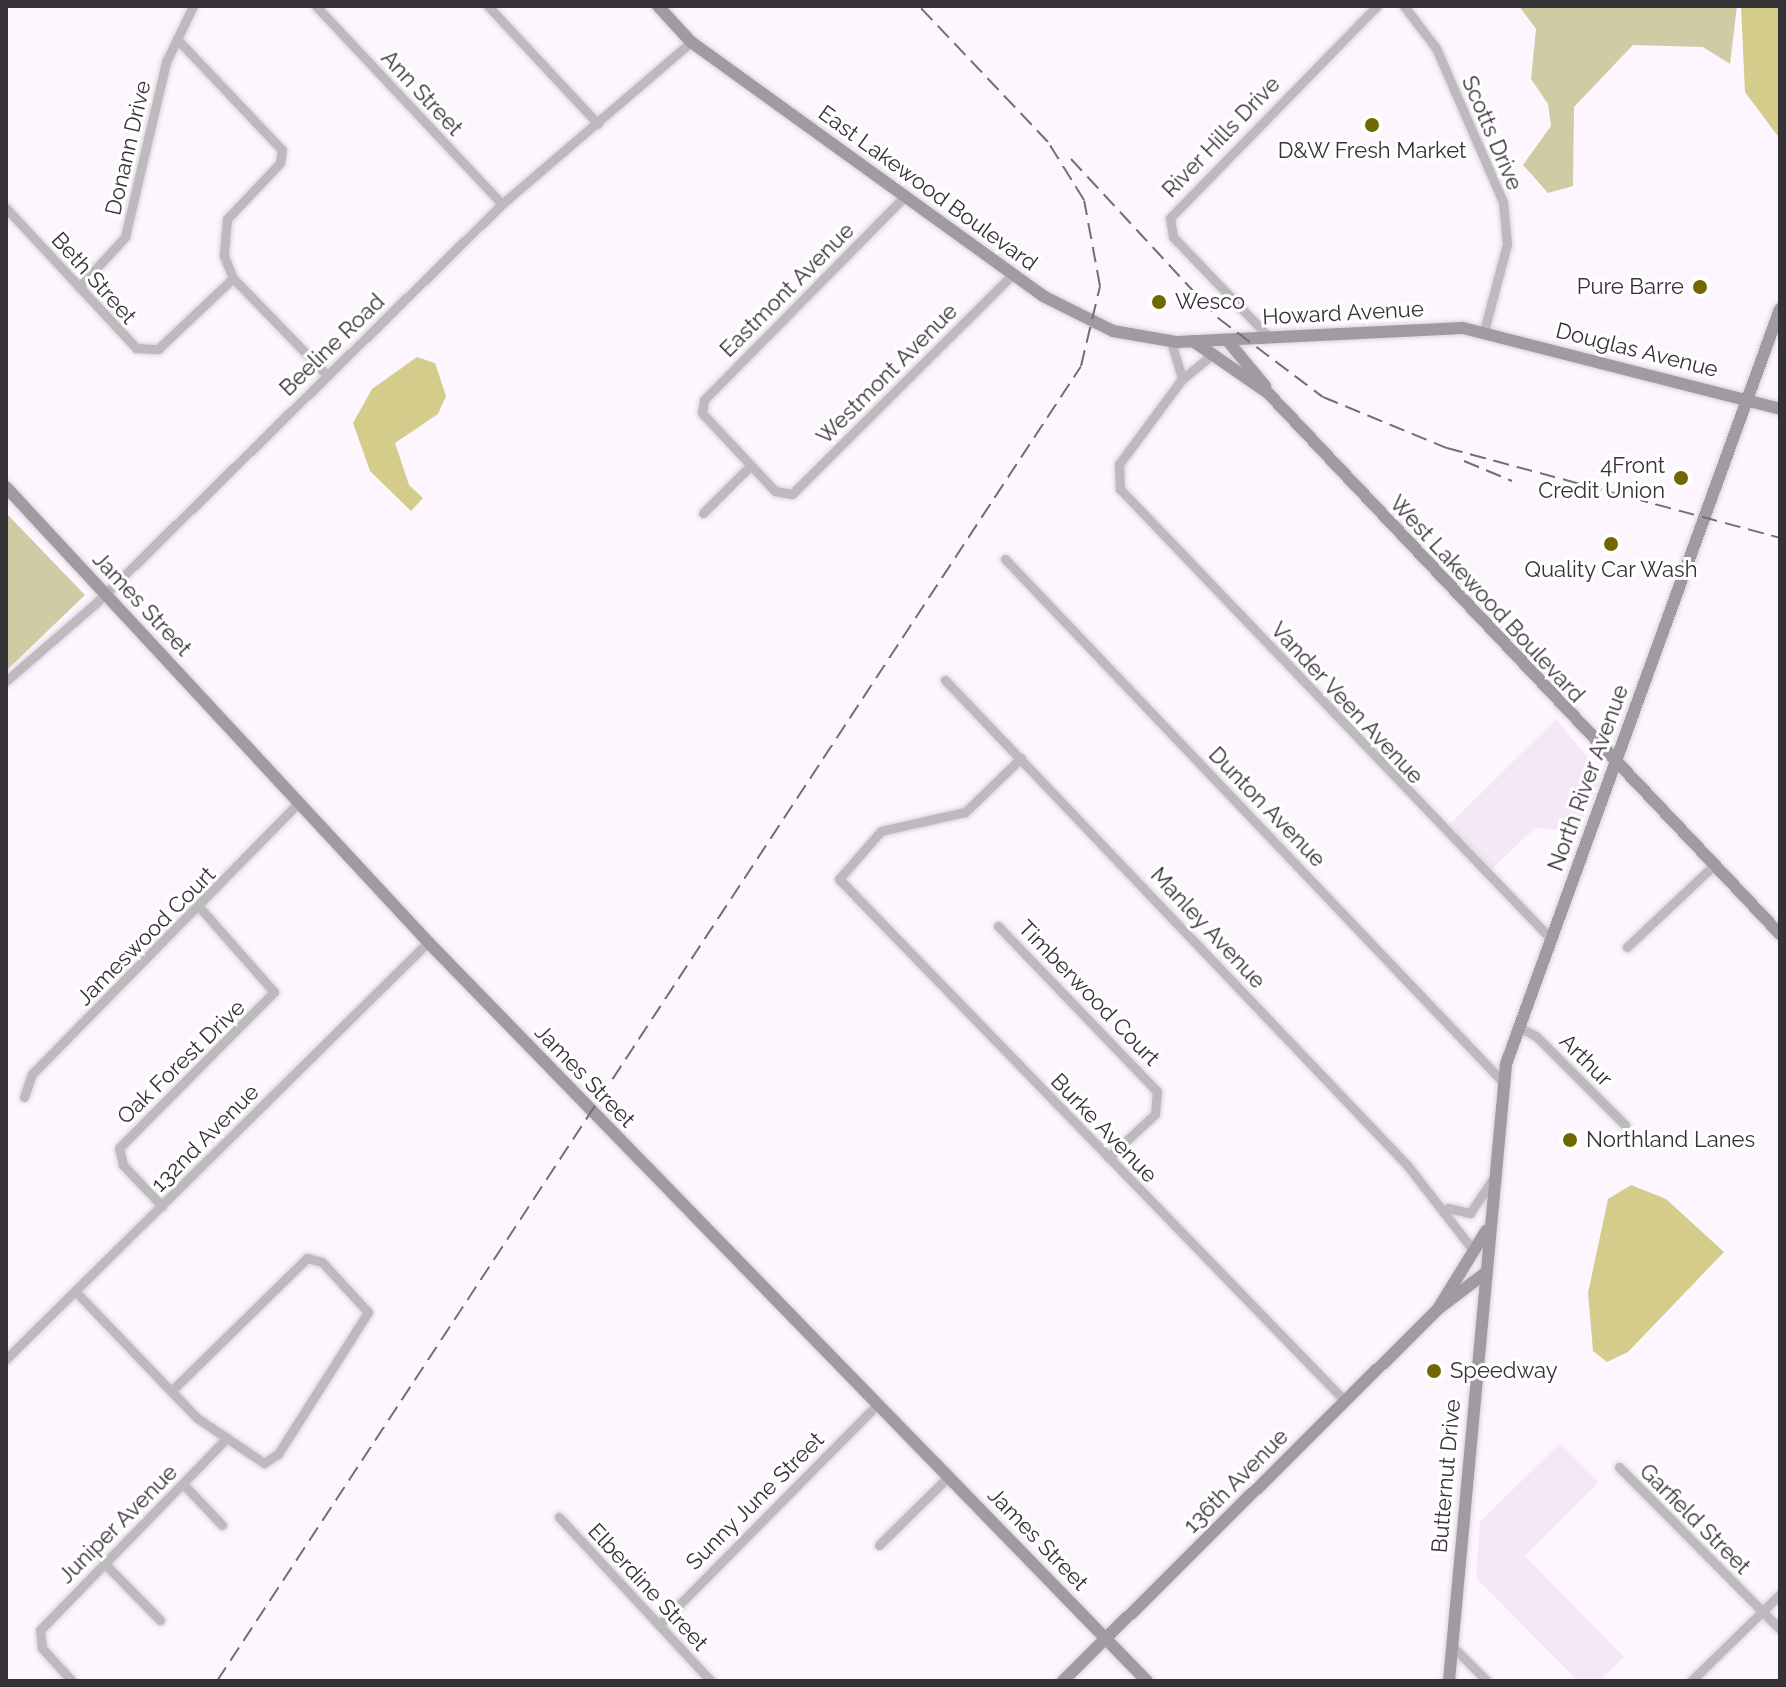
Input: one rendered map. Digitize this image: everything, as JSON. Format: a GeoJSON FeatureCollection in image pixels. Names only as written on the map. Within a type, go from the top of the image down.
{"type":"FeatureCollection","features":[{"type":"Feature","properties":{"kind":"street","name":"Donann Drive"},"geometry":{"type":"LineString","coordinates":[[79,287],[125,237],[177,39],[193,6]]}},
{"type":"Feature","properties":{"kind":"street","name":"Ann Street"},"geometry":{"type":"LineString","coordinates":[[316,6],[502,204]]}},
{"type":"Feature","properties":{"kind":"street"},"geometry":{"type":"LineString","coordinates":[[488,6],[598,124]]}},
{"type":"Feature","properties":{"kind":"street","name":"East Lakewood Boulevard"},"geometry":{"type":"LineString","coordinates":[[658,6],[691,42],[1013,274],[1095,325],[1171,342],[1198,341]]}},
{"type":"Feature","properties":{"kind":"street","name":"River Hills Drive"},"geometry":{"type":"LineString","coordinates":[[1268,336],[1173,237],[1170,218],[1377,6]]}},
{"type":"Feature","properties":{"kind":"street","name":"Scotts Drive"},"geometry":{"type":"LineString","coordinates":[[1404,6],[1436,48],[1505,213],[1505,257],[1484,331]]}},
{"type":"Feature","properties":{"kind":"street"},"geometry":{"type":"LineString","coordinates":[[177,39],[282,150],[280,163],[223,228],[233,278],[327,375]]}},
{"type":"Feature","properties":{"kind":"street","name":"Beeline Road"},"geometry":{"type":"LineString","coordinates":[[6,681],[104,593],[502,204],[691,42]]}},
{"type":"Feature","properties":{"kind":"street","name":"Eastmont Avenue"},"geometry":{"type":"LineString","coordinates":[[750,466],[702,413],[704,400],[905,196]]}},
{"type":"Feature","properties":{"kind":"street","name":"Beth Street"},"geometry":{"type":"LineString","coordinates":[[6,208],[126,340],[147,350],[158,349],[233,278]]}},
{"type":"Feature","properties":{"kind":"street","name":"Westmont Avenue"},"geometry":{"type":"LineString","coordinates":[[750,466],[785,497],[1013,274]]}},
{"type":"Feature","properties":{"kind":"street","name":"North River Avenue"},"geometry":{"type":"LineString","coordinates":[[1484,1274],[1502,1081],[1517,1026],[1614,765],[1744,397],[1780,309]]}},
{"type":"Feature","properties":{"kind":"street","name":"Howard Avenue"},"geometry":{"type":"LineString","coordinates":[[1198,341],[1414,327],[1484,331]]}},
{"type":"Feature","properties":{"kind":"street","name":"Douglas Avenue"},"geometry":{"type":"LineString","coordinates":[[1484,331],[1744,397],[1780,409]]}},
{"type":"Feature","properties":{"kind":"street","name":"West Lakewood Boulevard"},"geometry":{"type":"LineString","coordinates":[[1227,340],[1268,393],[1614,765],[1780,934]]}},
{"type":"Feature","properties":{"kind":"street","name":"West Lakewood Boulevard"},"geometry":{"type":"LineString","coordinates":[[1198,341],[1268,393]]}},
{"type":"Feature","properties":{"kind":"street"},"geometry":{"type":"LineString","coordinates":[[1171,342],[1182,379],[1213,354]]}},
{"type":"Feature","properties":{"kind":"street","name":"Vander Veen Avenue"},"geometry":{"type":"LineString","coordinates":[[1182,379],[1119,464],[1120,489],[1550,938]]}},
{"type":"Feature","properties":{"kind":"street"},"geometry":{"type":"LineString","coordinates":[[703,513],[750,466]]}},
{"type":"Feature","properties":{"kind":"street","name":"James Street"},"geometry":{"type":"LineString","coordinates":[[6,487],[428,942],[1147,1681]]}},
{"type":"Feature","properties":{"kind":"street","name":"Dunton Avenue"},"geometry":{"type":"LineString","coordinates":[[1005,559],[1502,1081]]}},
{"type":"Feature","properties":{"kind":"street","name":"Manley Avenue"},"geometry":{"type":"LineString","coordinates":[[945,680],[1442,1204],[1473,1250]]}},
{"type":"Feature","properties":{"kind":"street","name":"Burke Avenue"},"geometry":{"type":"LineString","coordinates":[[1021,758],[965,812],[881,831],[839,879],[1345,1401]]}},
{"type":"Feature","properties":{"kind":"street","name":"Jameswood Court"},"geometry":{"type":"LineString","coordinates":[[24,1097],[32,1074],[201,909],[298,803]]}},
{"type":"Feature","properties":{"kind":"street"},"geometry":{"type":"LineString","coordinates":[[1627,947],[1713,866]]}},
{"type":"Feature","properties":{"kind":"street","name":"Oak Forest Drive"},"geometry":{"type":"LineString","coordinates":[[162,1206],[123,1165],[119,1148],[274,992],[201,909]]}},
{"type":"Feature","properties":{"kind":"street","name":"Timberwood Court"},"geometry":{"type":"LineString","coordinates":[[998,926],[1157,1091],[1155,1114],[1108,1158]]}},
{"type":"Feature","properties":{"kind":"street","name":"132nd Avenue"},"geometry":{"type":"LineString","coordinates":[[6,1359],[428,942]]}},
{"type":"Feature","properties":{"kind":"street","name":"Arthur"},"geometry":{"type":"LineString","coordinates":[[1517,1026],[1536,1036],[1625,1125]]}},
{"type":"Feature","properties":{"kind":"street"},"geometry":{"type":"LineString","coordinates":[[1442,1204],[1470,1213],[1492,1180]]}},
{"type":"Feature","properties":{"kind":"street","name":"136th Avenue"},"geometry":{"type":"LineString","coordinates":[[1438,1309],[1488,1228]]}},
{"type":"Feature","properties":{"kind":"street"},"geometry":{"type":"LineString","coordinates":[[75,1291],[171,1391],[226,1439],[271,1462],[366,1323],[364,1306],[315,1257],[171,1391]]}},
{"type":"Feature","properties":{"kind":"street","name":"136th Avenue"},"geometry":{"type":"LineString","coordinates":[[1063,1681],[1438,1309],[1484,1274]]}},
{"type":"Feature","properties":{"kind":"street","name":"Butternut Drive"},"geometry":{"type":"LineString","coordinates":[[1449,1681],[1484,1274]]}},
{"type":"Feature","properties":{"kind":"street","name":"Sunny June Street"},"geometry":{"type":"LineString","coordinates":[[659,1625],[878,1404]]}},
{"type":"Feature","properties":{"kind":"street","name":"Juniper Avenue"},"geometry":{"type":"LineString","coordinates":[[72,1681],[38,1636],[104,1563],[226,1439]]}},
{"type":"Feature","properties":{"kind":"street","name":"Garfield Street"},"geometry":{"type":"LineString","coordinates":[[1619,1467],[1780,1629]]}},
{"type":"Feature","properties":{"kind":"street"},"geometry":{"type":"LineString","coordinates":[[879,1545],[949,1476]]}},
{"type":"Feature","properties":{"kind":"street"},"geometry":{"type":"LineString","coordinates":[[184,1485],[222,1525]]}},
{"type":"Feature","properties":{"kind":"street","name":"Elberdine Street"},"geometry":{"type":"LineString","coordinates":[[559,1517],[711,1681]]}},
{"type":"Feature","properties":{"kind":"street"},"geometry":{"type":"LineString","coordinates":[[104,1563],[160,1620]]}},
{"type":"Feature","properties":{"kind":"street"},"geometry":{"type":"LineString","coordinates":[[1691,1681],[1780,1594]]}},
{"type":"Feature","properties":{"kind":"street"},"geometry":{"type":"LineString","coordinates":[[1452,1646],[1487,1681]]}},
{"type":"Feature","properties":{"kind":"shaded area"},"geometry":{"type":"Polygon","coordinates":[[[1519,6],[1737,6],[1730,64],[1703,47],[1633,45],[1574,107],[1573,186],[1548,193],[1523,165],[1551,126],[1548,104],[1531,79],[1536,29],[1519,6]]]}},
{"type":"Feature","properties":{"kind":"shaded area"},"geometry":{"type":"Polygon","coordinates":[[[1741,6],[1780,6],[1780,139],[1745,92],[1741,6]]]}},
{"type":"Feature","properties":{"kind":"shaded area"},"geometry":{"type":"Polygon","coordinates":[[[417,357],[435,363],[446,396],[438,414],[395,443],[409,485],[423,498],[411,511],[370,471],[353,423],[372,389],[417,357]]]}},
{"type":"Feature","properties":{"kind":"shaded area"},"geometry":{"type":"Polygon","coordinates":[[[6,513],[85,595],[6,671],[6,513]]]}},
{"type":"Feature","properties":{"kind":"shaded area"},"geometry":{"type":"Polygon","coordinates":[[[1556,719],[1601,774],[1573,845],[1560,830],[1535,828],[1492,869],[1449,825],[1556,719]]]}},
{"type":"Feature","properties":{"kind":"shaded area"},"geometry":{"type":"Polygon","coordinates":[[[1631,1185],[1666,1199],[1724,1252],[1628,1352],[1607,1362],[1593,1351],[1588,1293],[1608,1199],[1631,1185]]]}},
{"type":"Feature","properties":{"kind":"shaded area"},"geometry":{"type":"Polygon","coordinates":[[[1560,1443],[1599,1482],[1525,1556],[1624,1657],[1600,1681],[1578,1681],[1476,1578],[1480,1522],[1560,1443]]]}},
{"type":"Feature","properties":{"kind":"railway"},"geometry":{"type":"LineString","coordinates":[[217,1681],[1081,366],[1100,286],[1084,200],[1048,142],[919,6]]}},
{"type":"Feature","properties":{"kind":"railway"},"geometry":{"type":"LineString","coordinates":[[1071,159],[1218,318],[1323,397],[1447,448],[1780,538]]}},
{"type":"Feature","properties":{"kind":"railway"},"geometry":{"type":"LineString","coordinates":[[1464,461],[1512,481]]}},
{"type":"Feature","properties":{"kind":"place","name":"D&W Fresh Market"},"geometry":{"type":"Point","coordinates":[1372,125]}},
{"type":"Feature","properties":{"kind":"place","name":"Pure Barre"},"geometry":{"type":"Point","coordinates":[1700,287]}},
{"type":"Feature","properties":{"kind":"place","name":"Wesco"},"geometry":{"type":"Point","coordinates":[1159,302]}},
{"type":"Feature","properties":{"kind":"place","name":"4Front Credit Union"},"geometry":{"type":"Point","coordinates":[1681,478]}},
{"type":"Feature","properties":{"kind":"place","name":"Quality Car Wash"},"geometry":{"type":"Point","coordinates":[1611,544]}},
{"type":"Feature","properties":{"kind":"place","name":"Northland Lanes"},"geometry":{"type":"Point","coordinates":[1570,1140]}},
{"type":"Feature","properties":{"kind":"place","name":"Speedway"},"geometry":{"type":"Point","coordinates":[1434,1371]}}]}
